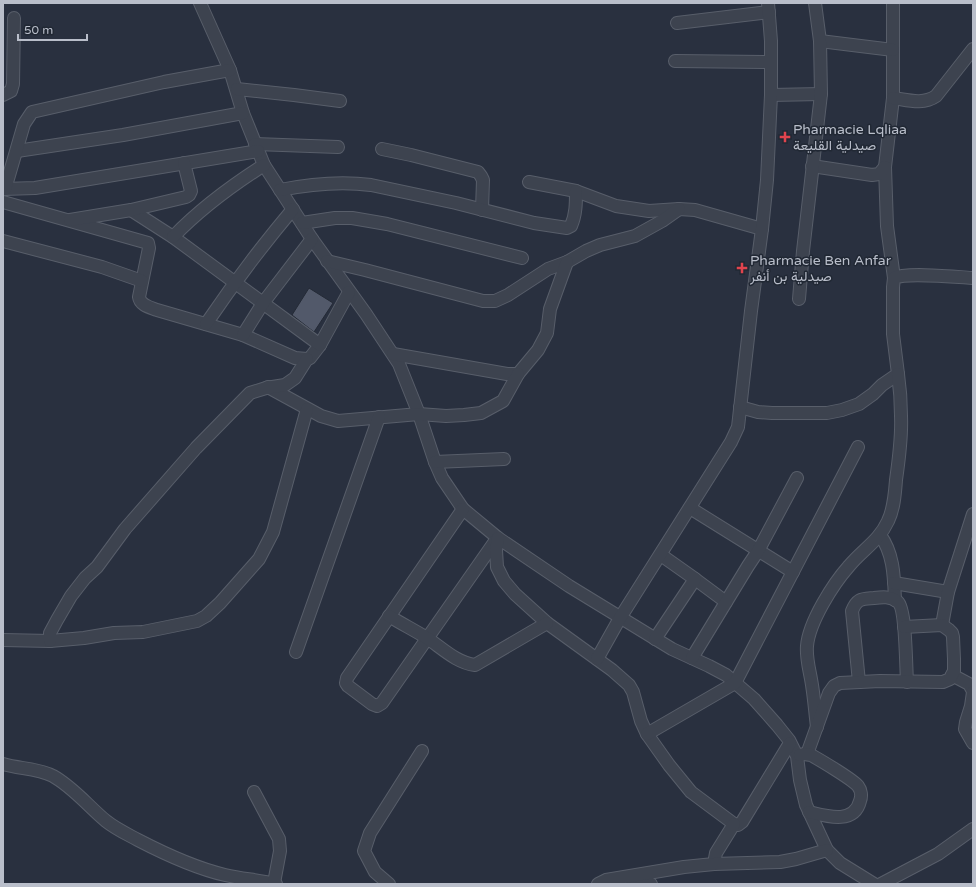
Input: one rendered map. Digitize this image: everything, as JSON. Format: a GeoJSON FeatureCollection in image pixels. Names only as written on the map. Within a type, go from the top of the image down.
{"type":"FeatureCollection","features":[{"type":"Feature","properties":{"kind":"street"},"geometry":{"type":"LineString","coordinates":[[200,3],[230,70],[237,89],[243,113],[264,165],[312,239],[366,314],[399,364],[442,478],[463,509],[498,538],[569,586],[672,649],[726,675],[759,704],[790,743],[802,755],[815,757],[851,780],[858,787],[861,795],[860,802],[850,815],[831,817],[809,812]]}},
{"type":"Feature","properties":{"kind":"street"},"geometry":{"type":"LineString","coordinates":[[799,299],[812,166],[821,94],[820,41],[816,3]]}},
{"type":"Feature","properties":{"kind":"street"},"geometry":{"type":"LineString","coordinates":[[817,727],[808,663],[807,646],[811,626],[828,596],[848,567],[877,540],[889,520],[892,510],[900,451],[902,416],[893,334],[894,278],[887,226],[885,167],[893,98],[893,3]]}},
{"type":"Feature","properties":{"kind":"street"},"geometry":{"type":"LineString","coordinates":[[597,659],[620,618],[736,433],[740,407],[767,180],[771,95],[771,41],[768,7],[677,23]]}},
{"type":"Feature","properties":{"kind":"street"},"geometry":{"type":"LineString","coordinates":[[3,95],[11,91],[13,84],[14,18]]}},
{"type":"Feature","properties":{"kind":"street"},"geometry":{"type":"LineString","coordinates":[[820,41],[893,50]]}},
{"type":"Feature","properties":{"kind":"street"},"geometry":{"type":"LineString","coordinates":[[893,98],[920,102],[930,101],[936,96],[973,49]]}},
{"type":"Feature","properties":{"kind":"street"},"geometry":{"type":"LineString","coordinates":[[675,61],[770,62]]}},
{"type":"Feature","properties":{"kind":"street"},"geometry":{"type":"LineString","coordinates":[[230,70],[164,82],[36,110],[30,114],[24,124],[17,151],[4,189],[36,188],[184,163],[257,147],[338,148]]}},
{"type":"Feature","properties":{"kind":"street"},"geometry":{"type":"LineString","coordinates":[[237,89],[294,94],[340,101]]}},
{"type":"Feature","properties":{"kind":"street"},"geometry":{"type":"LineString","coordinates":[[771,95],[821,94]]}},
{"type":"Feature","properties":{"kind":"street"},"geometry":{"type":"LineString","coordinates":[[17,151],[123,135],[243,113]]}},
{"type":"Feature","properties":{"kind":"street"},"geometry":{"type":"LineString","coordinates":[[382,149],[478,172],[483,180],[482,210]]}},
{"type":"Feature","properties":{"kind":"street"},"geometry":{"type":"LineString","coordinates":[[67,221],[131,210],[189,196],[191,191],[184,163]]}},
{"type":"Feature","properties":{"kind":"street"},"geometry":{"type":"LineString","coordinates":[[173,236],[199,212],[236,183],[264,165]]}},
{"type":"Feature","properties":{"kind":"street"},"geometry":{"type":"LineString","coordinates":[[812,166],[872,175],[879,174],[885,167]]}},
{"type":"Feature","properties":{"kind":"street"},"geometry":{"type":"LineString","coordinates":[[529,182],[576,192],[616,206],[649,211],[679,209],[708,213],[762,229]]}},
{"type":"Feature","properties":{"kind":"street"},"geometry":{"type":"LineString","coordinates":[[280,190],[333,184],[359,183],[437,199],[534,223],[568,228],[571,226],[573,221],[576,205],[576,192]]}},
{"type":"Feature","properties":{"kind":"street"},"geometry":{"type":"LineString","coordinates":[[3,202],[148,243],[150,248],[139,296],[142,303],[157,310],[243,335],[295,358],[307,359]]}},
{"type":"Feature","properties":{"kind":"street"},"geometry":{"type":"LineString","coordinates":[[206,324],[234,283],[293,209]]}},
{"type":"Feature","properties":{"kind":"street"},"geometry":{"type":"LineString","coordinates":[[328,261],[482,301],[495,301],[508,295],[548,269],[567,262],[600,245],[635,236],[662,221],[679,209]]}},
{"type":"Feature","properties":{"kind":"street"},"geometry":{"type":"LineString","coordinates":[[131,210],[173,236],[234,283],[320,345]]}},
{"type":"Feature","properties":{"kind":"street"},"geometry":{"type":"LineString","coordinates":[[302,223],[335,218],[352,218],[387,224],[522,258]]}},
{"type":"Feature","properties":{"kind":"street"},"geometry":{"type":"LineString","coordinates":[[243,335],[262,303],[312,239]]}},
{"type":"Feature","properties":{"kind":"street"},"geometry":{"type":"LineString","coordinates":[[3,241],[102,267],[142,281]]}},
{"type":"Feature","properties":{"kind":"street"},"geometry":{"type":"LineString","coordinates":[[268,387],[321,416],[338,421],[419,414],[446,416],[481,413],[503,401],[518,374],[538,350],[547,333],[550,309],[567,262]]}},
{"type":"Feature","properties":{"kind":"street"},"geometry":{"type":"LineString","coordinates":[[894,278],[902,276],[973,278]]}},
{"type":"Feature","properties":{"kind":"street"},"geometry":{"type":"LineString","coordinates":[[50,640],[50,633],[71,596],[85,578],[97,567],[125,529],[196,448],[250,393],[268,387],[285,385],[295,378],[307,359],[314,354],[320,345],[349,292]]}},
{"type":"Feature","properties":{"kind":"street"},"geometry":{"type":"LineString","coordinates":[[393,354],[507,374],[518,374]]}},
{"type":"Feature","properties":{"kind":"street"},"geometry":{"type":"LineString","coordinates":[[740,407],[758,412],[772,413],[827,413],[842,410],[859,404],[898,374]]}},
{"type":"Feature","properties":{"kind":"street"},"geometry":{"type":"LineString","coordinates":[[3,640],[50,640],[84,638],[114,633],[143,632],[196,621],[206,616],[220,603],[259,559],[273,532],[307,409]]}},
{"type":"Feature","properties":{"kind":"street"},"geometry":{"type":"LineString","coordinates":[[296,652],[379,417]]}},
{"type":"Feature","properties":{"kind":"street"},"geometry":{"type":"LineString","coordinates":[[646,734],[735,683],[858,447]]}},
{"type":"Feature","properties":{"kind":"street"},"geometry":{"type":"LineString","coordinates":[[435,462],[504,459]]}},
{"type":"Feature","properties":{"kind":"street"},"geometry":{"type":"LineString","coordinates":[[692,658],[758,551],[797,478]]}},
{"type":"Feature","properties":{"kind":"street"},"geometry":{"type":"LineString","coordinates":[[690,508],[793,572]]}},
{"type":"Feature","properties":{"kind":"street"},"geometry":{"type":"LineString","coordinates":[[463,509],[347,678],[346,683],[348,686],[372,704],[377,706],[382,703],[498,538]]}},
{"type":"Feature","properties":{"kind":"street"},"geometry":{"type":"LineString","coordinates":[[942,625],[948,592],[973,514]]}},
{"type":"Feature","properties":{"kind":"street"},"geometry":{"type":"LineString","coordinates":[[880,535],[886,542],[894,571],[895,600]]}},
{"type":"Feature","properties":{"kind":"street"},"geometry":{"type":"LineString","coordinates":[[498,538],[496,550],[497,568],[515,594],[547,623],[623,679],[632,689],[646,734],[692,792],[734,824],[738,825],[742,822],[790,743]]}},
{"type":"Feature","properties":{"kind":"street"},"geometry":{"type":"LineString","coordinates":[[660,555],[726,602]]}},
{"type":"Feature","properties":{"kind":"street"},"geometry":{"type":"LineString","coordinates":[[655,639],[695,579]]}},
{"type":"Feature","properties":{"kind":"street"},"geometry":{"type":"LineString","coordinates":[[894,583],[948,592]]}},
{"type":"Feature","properties":{"kind":"street"},"geometry":{"type":"LineString","coordinates":[[859,682],[852,611],[854,606],[861,599],[882,597],[895,600],[901,607],[904,627],[907,682]]}},
{"type":"Feature","properties":{"kind":"street"},"geometry":{"type":"LineString","coordinates":[[389,616],[427,638],[453,657],[467,664],[475,665],[547,623]]}},
{"type":"Feature","properties":{"kind":"street"},"geometry":{"type":"LineString","coordinates":[[868,883],[840,863],[827,850],[809,812],[800,780],[802,755],[817,727],[826,700],[834,686],[840,683],[859,682],[943,682],[950,678],[954,671],[952,633],[942,625],[904,627]]}},
{"type":"Feature","properties":{"kind":"street"},"geometry":{"type":"LineString","coordinates":[[952,675],[969,684],[973,692],[965,729],[973,743]]}},
{"type":"Feature","properties":{"kind":"street"},"geometry":{"type":"LineString","coordinates":[[389,884],[375,872],[364,851],[370,833],[422,751]]}},
{"type":"Feature","properties":{"kind":"street"},"geometry":{"type":"LineString","coordinates":[[3,764],[12,767],[40,771],[54,777],[80,797],[107,822],[134,838],[161,851],[200,868],[226,875],[275,884],[280,851],[279,840],[254,792]]}},
{"type":"Feature","properties":{"kind":"street"},"geometry":{"type":"LineString","coordinates":[[714,864],[716,853],[734,824]]}},
{"type":"Feature","properties":{"kind":"street"},"geometry":{"type":"LineString","coordinates":[[881,884],[938,854],[973,829]]}},
{"type":"Feature","properties":{"kind":"street"},"geometry":{"type":"LineString","coordinates":[[598,884],[606,880],[684,867],[714,864],[780,862],[827,850]]}},
{"type":"Feature","properties":{"kind":"street"},"geometry":{"type":"LineString","coordinates":[[629,884],[635,880],[642,880],[651,884]]}},
{"type":"Feature","properties":{"kind":"building"},"geometry":{"type":"Polygon","coordinates":[[[309,288],[333,303],[314,332],[292,315],[309,288]]]}},
{"type":"Feature","properties":{"kind":"place","name":"Pharmacie Lqliaa صيدلية القليعة"},"geometry":{"type":"Point","coordinates":[785,137]}},
{"type":"Feature","properties":{"kind":"place","name":"Pharmacie Ben Anfar صيدلية بن أنفر"},"geometry":{"type":"Point","coordinates":[742,268]}}]}
